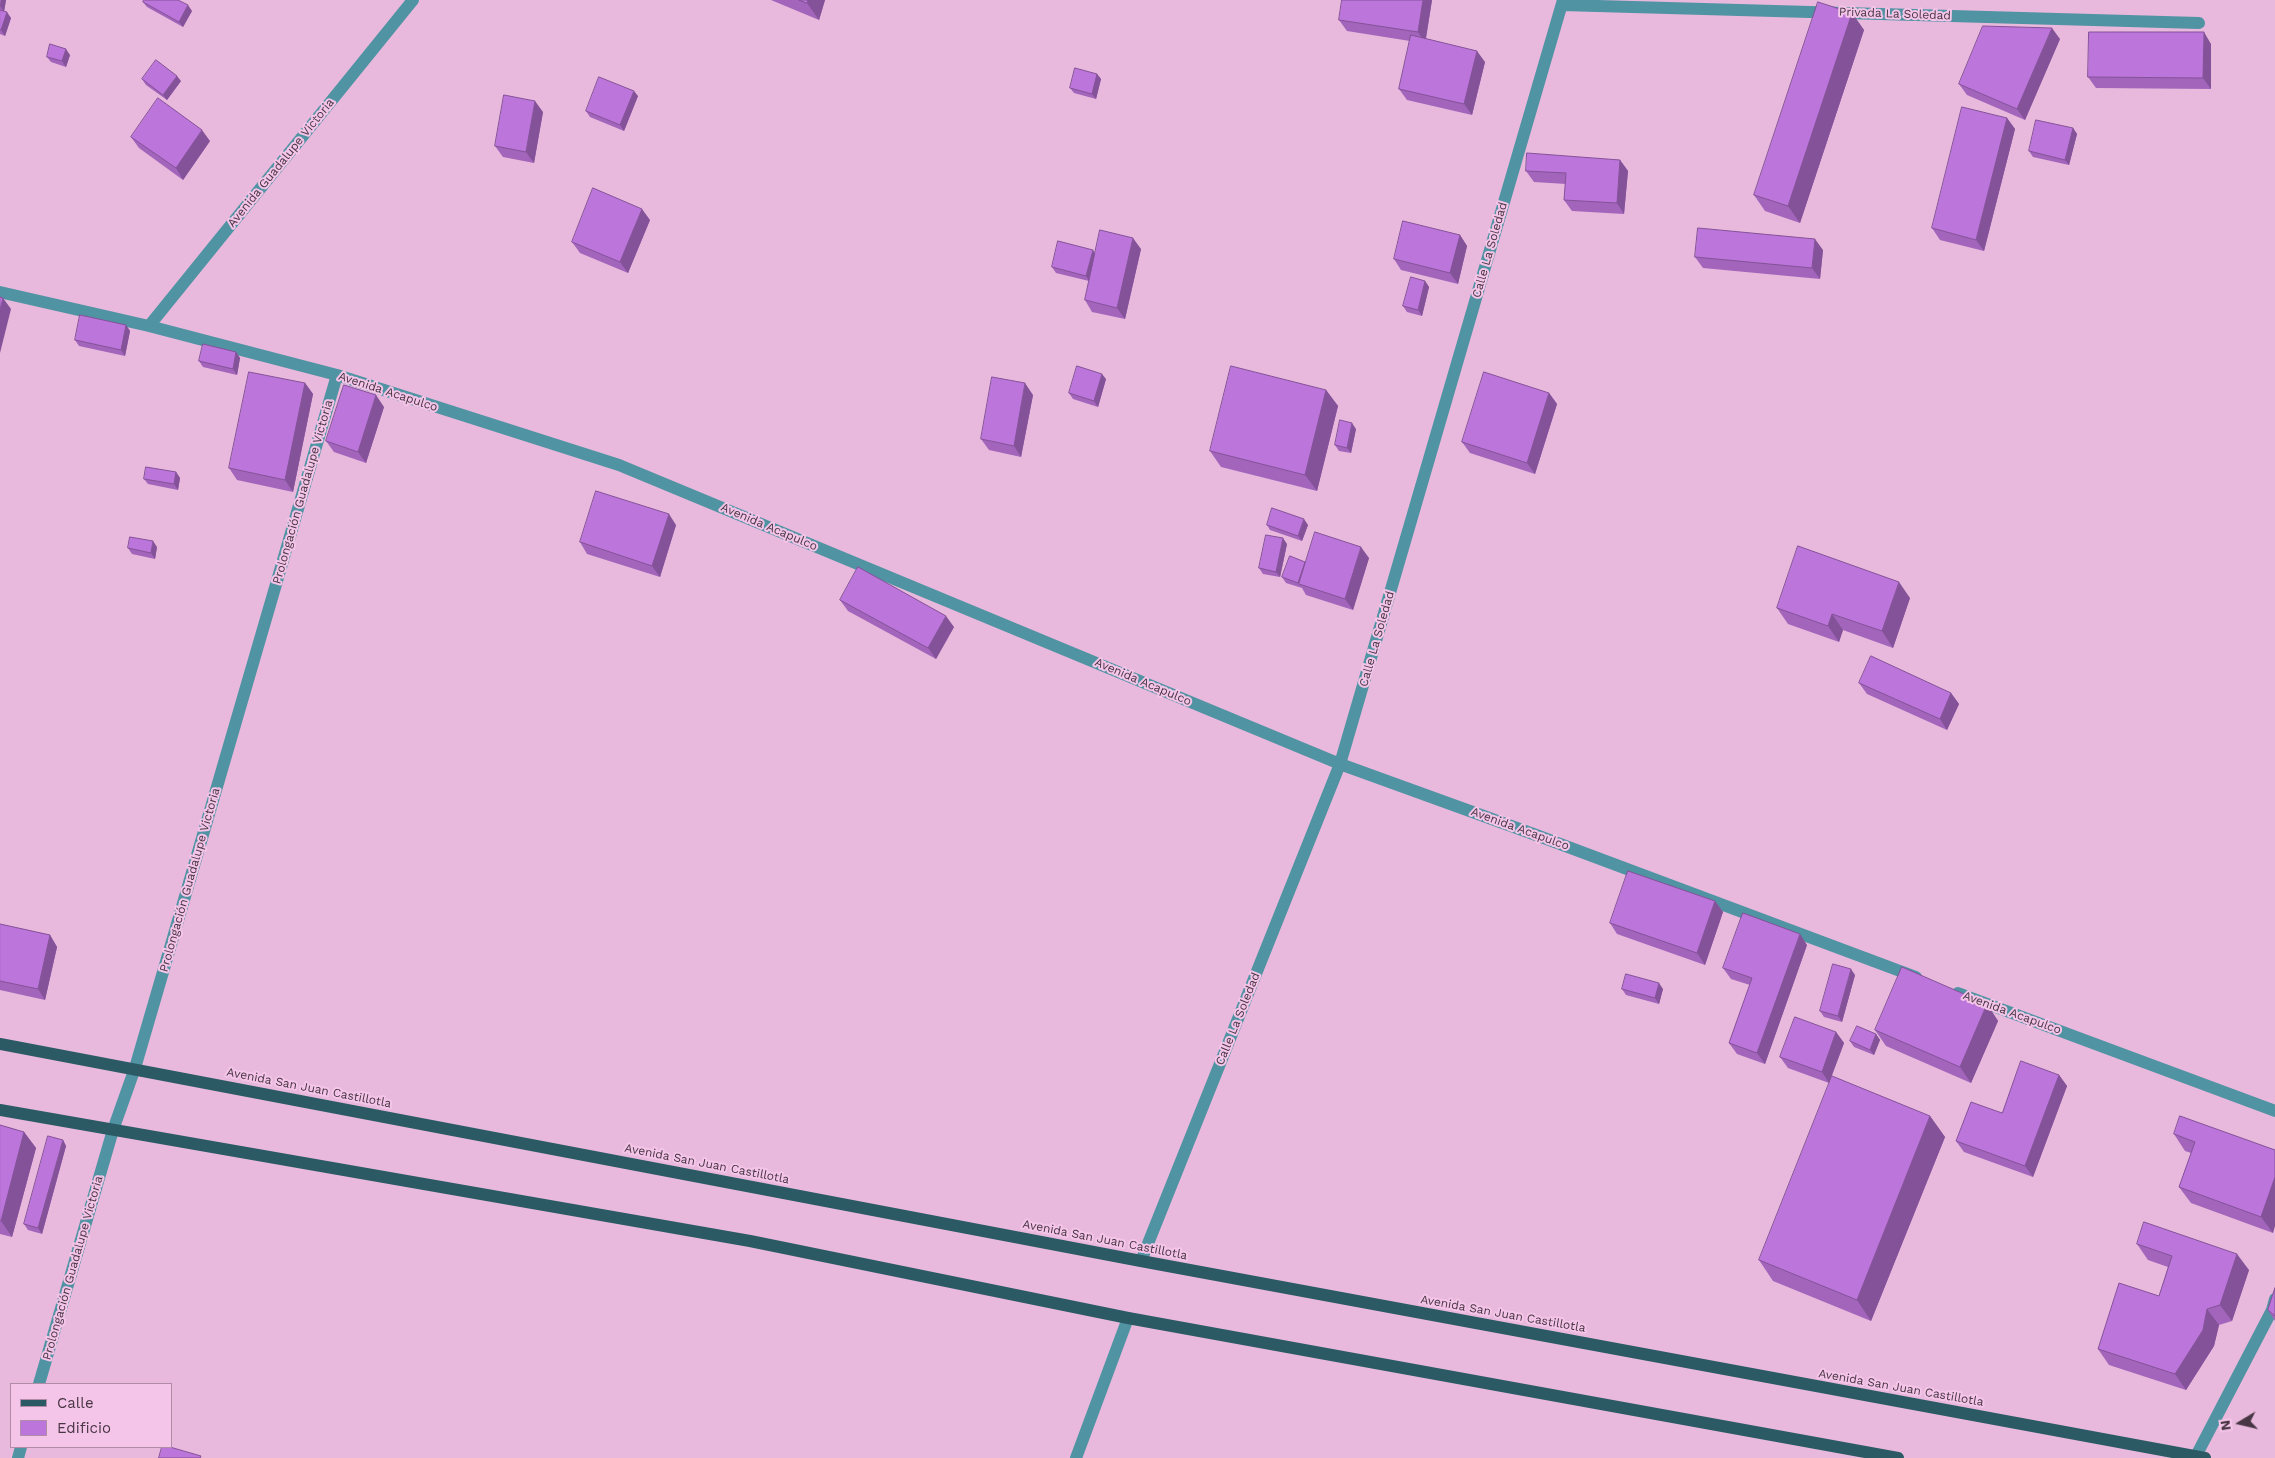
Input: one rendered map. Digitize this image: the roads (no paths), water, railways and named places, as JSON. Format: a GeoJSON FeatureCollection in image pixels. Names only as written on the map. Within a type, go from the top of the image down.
{"type":"FeatureCollection","features":[{"type":"Feature","properties":{"kind":"main road","name":"Avenida San Juan Castillotla"},"geometry":{"type":"LineString","coordinates":[[0,1044],[135,1068],[1141,1262],[2201,1457]]}},
{"type":"Feature","properties":{"kind":"main road"},"geometry":{"type":"LineString","coordinates":[[0,1110],[750,1241],[1128,1318],[1898,1458]]}},
{"type":"Feature","properties":{"kind":"street","name":"Avenida Guadalupe Victoria"},"geometry":{"type":"LineString","coordinates":[[149,326],[413,0]]}},
{"type":"Feature","properties":{"kind":"street","name":"Privada La Soledad"},"geometry":{"type":"LineString","coordinates":[[1562,2],[2199,23]]}},
{"type":"Feature","properties":{"kind":"street","name":"Calle La Soledad"},"geometry":{"type":"LineString","coordinates":[[1141,1262],[1340,764],[1562,2]]}},
{"type":"Feature","properties":{"kind":"street","name":"Avenida Acapulco"},"geometry":{"type":"LineString","coordinates":[[0,292],[149,326],[337,375],[619,465],[1340,764],[1545,838],[1924,980]]}},
{"type":"Feature","properties":{"kind":"street","name":"Prolongación Guadalupe Victoria"},"geometry":{"type":"LineString","coordinates":[[39,1383],[113,1130],[135,1068],[337,375]]}},
{"type":"Feature","properties":{"kind":"street","name":"Avenida Acapulco"},"geometry":{"type":"LineString","coordinates":[[1942,987],[2275,1111]]}},
{"type":"Feature","properties":{"kind":"street"},"geometry":{"type":"LineString","coordinates":[[2201,1457],[2272,1310],[2275,1299]]}},
{"type":"Feature","properties":{"kind":"street"},"geometry":{"type":"LineString","coordinates":[[1076,1458],[1128,1318]]}}]}
